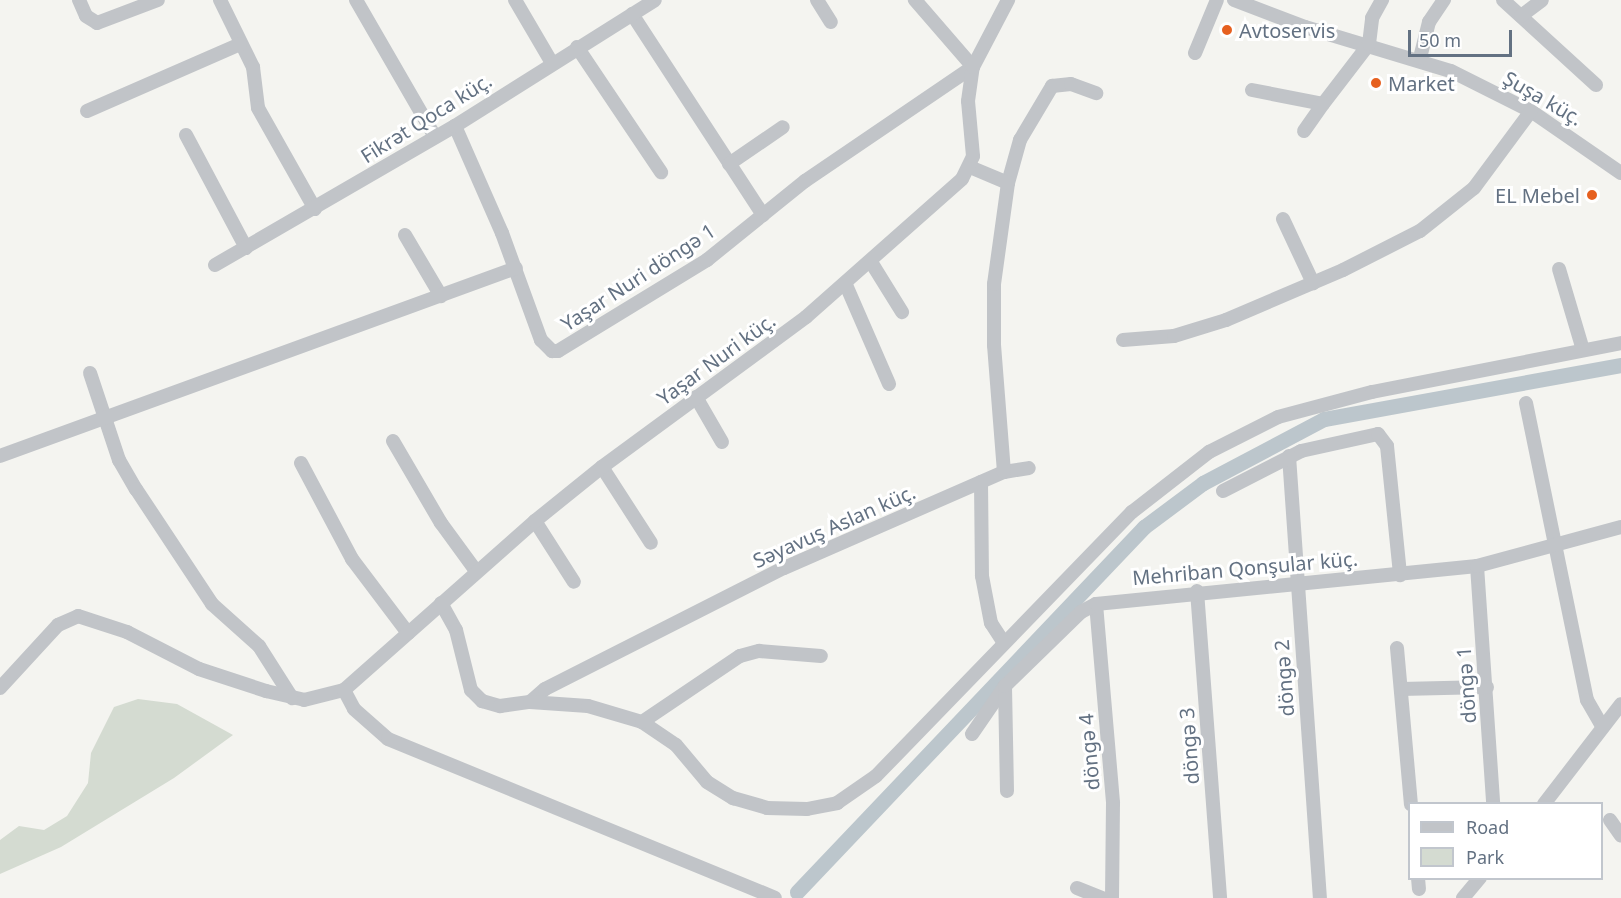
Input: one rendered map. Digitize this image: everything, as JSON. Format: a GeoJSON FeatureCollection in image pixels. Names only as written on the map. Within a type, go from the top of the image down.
{"type":"FeatureCollection","features":[{"type":"Feature","properties":{"kind":"street"},"geometry":{"type":"LineString","coordinates":[[79,0],[86,16],[97,23],[158,0]]}},
{"type":"Feature","properties":{"kind":"street"},"geometry":{"type":"LineString","coordinates":[[220,0],[240,44],[254,67],[258,108],[315,209]]}},
{"type":"Feature","properties":{"kind":"street"},"geometry":{"type":"LineString","coordinates":[[357,0],[435,137]]}},
{"type":"Feature","properties":{"kind":"street"},"geometry":{"type":"LineString","coordinates":[[514,0],[552,63]]}},
{"type":"Feature","properties":{"kind":"street","name":"Fikrət Qoca küç."},"geometry":{"type":"LineString","coordinates":[[215,265],[315,209],[454,126],[655,0]]}},
{"type":"Feature","properties":{"kind":"street"},"geometry":{"type":"LineString","coordinates":[[817,0],[831,22]]}},
{"type":"Feature","properties":{"kind":"street"},"geometry":{"type":"LineString","coordinates":[[915,0],[974,67]]}},
{"type":"Feature","properties":{"kind":"street"},"geometry":{"type":"LineString","coordinates":[[1008,0],[974,67],[968,101],[970,167],[1008,183]]}},
{"type":"Feature","properties":{"kind":"street"},"geometry":{"type":"LineString","coordinates":[[1195,53],[1217,0]]}},
{"type":"Feature","properties":{"kind":"street","name":"Şuşa küç."},"geometry":{"type":"LineString","coordinates":[[1233,0],[1305,27],[1420,58],[1531,111],[1621,173]]}},
{"type":"Feature","properties":{"kind":"street"},"geometry":{"type":"LineString","coordinates":[[1304,131],[1369,44],[1372,18],[1382,0]]}},
{"type":"Feature","properties":{"kind":"street"},"geometry":{"type":"LineString","coordinates":[[1420,58],[1429,22],[1444,0]]}},
{"type":"Feature","properties":{"kind":"street"},"geometry":{"type":"LineString","coordinates":[[1503,0],[1596,85]]}},
{"type":"Feature","properties":{"kind":"street"},"geometry":{"type":"LineString","coordinates":[[1521,16],[1542,0]]}},
{"type":"Feature","properties":{"kind":"street"},"geometry":{"type":"LineString","coordinates":[[632,14],[763,215]]}},
{"type":"Feature","properties":{"kind":"street"},"geometry":{"type":"LineString","coordinates":[[87,111],[240,44]]}},
{"type":"Feature","properties":{"kind":"street"},"geometry":{"type":"LineString","coordinates":[[577,47],[661,172]]}},
{"type":"Feature","properties":{"kind":"street","name":"Yaşar Nuri döngə 1"},"geometry":{"type":"LineString","coordinates":[[454,126],[516,268],[541,340],[552,351],[558,351],[706,260],[805,181],[974,67]]}},
{"type":"Feature","properties":{"kind":"street"},"geometry":{"type":"LineString","coordinates":[[1004,472],[994,345],[994,284],[1008,183],[1020,140],[1052,86],[1071,84],[1096,93]]}},
{"type":"Feature","properties":{"kind":"street"},"geometry":{"type":"LineString","coordinates":[[1252,90],[1323,104]]}},
{"type":"Feature","properties":{"kind":"street"},"geometry":{"type":"LineString","coordinates":[[1123,340],[1174,336],[1194,330],[1313,283],[1420,231],[1457,205],[1474,188],[1531,111]]}},
{"type":"Feature","properties":{"kind":"street"},"geometry":{"type":"LineString","coordinates":[[729,164],[783,127]]}},
{"type":"Feature","properties":{"kind":"street"},"geometry":{"type":"LineString","coordinates":[[186,135],[246,248]]}},
{"type":"Feature","properties":{"kind":"street","name":"Yaşar Nuri küç."},"geometry":{"type":"LineString","coordinates":[[344,690],[535,521],[602,467],[846,285],[970,167]]}},
{"type":"Feature","properties":{"kind":"street"},"geometry":{"type":"LineString","coordinates":[[1283,219],[1313,283]]}},
{"type":"Feature","properties":{"kind":"street"},"geometry":{"type":"LineString","coordinates":[[405,235],[441,296]]}},
{"type":"Feature","properties":{"kind":"street"},"geometry":{"type":"LineString","coordinates":[[872,262],[902,312]]}},
{"type":"Feature","properties":{"kind":"street"},"geometry":{"type":"LineString","coordinates":[[0,456],[516,268]]}},
{"type":"Feature","properties":{"kind":"street"},"geometry":{"type":"LineString","coordinates":[[1559,268],[1583,350]]}},
{"type":"Feature","properties":{"kind":"street"},"geometry":{"type":"LineString","coordinates":[[846,285],[889,384]]}},
{"type":"Feature","properties":{"kind":"street"},"geometry":{"type":"LineString","coordinates":[[530,702],[588,706],[642,722],[676,745],[707,782],[734,798],[767,808],[807,809],[837,803],[876,776],[1132,512],[1209,452],[1278,417],[1371,392],[1621,343]]}},
{"type":"Feature","properties":{"kind":"street"},"geometry":{"type":"LineString","coordinates":[[90,373],[104,420],[136,489],[212,604],[260,646],[292,698]]}},
{"type":"Feature","properties":{"kind":"street"},"geometry":{"type":"LineString","coordinates":[[696,397],[722,442]]}},
{"type":"Feature","properties":{"kind":"street"},"geometry":{"type":"LineString","coordinates":[[1526,403],[1587,700],[1602,726]]}},
{"type":"Feature","properties":{"kind":"street"},"geometry":{"type":"LineString","coordinates":[[1223,491],[1289,456],[1378,434],[1385,439],[1400,575]]}},
{"type":"Feature","properties":{"kind":"street"},"geometry":{"type":"LineString","coordinates":[[393,441],[441,523],[476,571]]}},
{"type":"Feature","properties":{"kind":"street","name":"döngə 2"},"geometry":{"type":"LineString","coordinates":[[1289,456],[1320,898]]}},
{"type":"Feature","properties":{"kind":"street"},"geometry":{"type":"LineString","coordinates":[[301,463],[352,559],[408,633]]}},
{"type":"Feature","properties":{"kind":"street"},"geometry":{"type":"LineString","coordinates":[[602,467],[651,543]]}},
{"type":"Feature","properties":{"kind":"street","name":"Səyavuş Aslan küç."},"geometry":{"type":"LineString","coordinates":[[441,603],[456,630],[471,690],[482,701],[500,706],[530,702],[545,689],[784,568],[1004,472],[1029,468]]}},
{"type":"Feature","properties":{"kind":"street"},"geometry":{"type":"LineString","coordinates":[[981,482],[982,576],[991,623],[1004,643]]}},
{"type":"Feature","properties":{"kind":"street"},"geometry":{"type":"LineString","coordinates":[[535,521],[574,582]]}},
{"type":"Feature","properties":{"kind":"street","name":"Mehriban Qonşular küç."},"geometry":{"type":"LineString","coordinates":[[972,734],[1005,686],[1081,612],[1096,604],[1297,581],[1400,575],[1477,566],[1621,527]]}},
{"type":"Feature","properties":{"kind":"street","name":"döngə 1"},"geometry":{"type":"LineString","coordinates":[[1477,566],[1493,802]]}},
{"type":"Feature","properties":{"kind":"street","name":"döngə 3"},"geometry":{"type":"LineString","coordinates":[[1197,591],[1220,898]]}},
{"type":"Feature","properties":{"kind":"street","name":"döngə 4"},"geometry":{"type":"LineString","coordinates":[[1096,604],[1113,803],[1112,898]]}},
{"type":"Feature","properties":{"kind":"street"},"geometry":{"type":"LineString","coordinates":[[0,687],[58,625],[78,616],[127,632],[199,669],[292,698],[316,700],[344,690],[354,709],[388,739],[775,898]]}},
{"type":"Feature","properties":{"kind":"street"},"geometry":{"type":"LineString","coordinates":[[1397,648],[1411,802]]}},
{"type":"Feature","properties":{"kind":"street"},"geometry":{"type":"LineString","coordinates":[[642,722],[740,656],[759,651],[821,657]]}},
{"type":"Feature","properties":{"kind":"street"},"geometry":{"type":"LineString","coordinates":[[1005,686],[1007,791]]}},
{"type":"Feature","properties":{"kind":"street"},"geometry":{"type":"LineString","coordinates":[[1401,689],[1487,687]]}},
{"type":"Feature","properties":{"kind":"street"},"geometry":{"type":"LineString","coordinates":[[1546,802],[1580,761],[1602,726],[1621,704]]}},
{"type":"Feature","properties":{"kind":"street"},"geometry":{"type":"LineString","coordinates":[[1610,820],[1621,836]]}},
{"type":"Feature","properties":{"kind":"street"},"geometry":{"type":"LineString","coordinates":[[1463,898],[1479,880]]}},
{"type":"Feature","properties":{"kind":"street"},"geometry":{"type":"LineString","coordinates":[[1077,888],[1102,898]]}},
{"type":"Feature","properties":{"kind":"green space"},"geometry":{"type":"Polygon","coordinates":[[[138,699],[177,704],[233,735],[174,778],[61,847],[0,874],[0,840],[19,826],[44,830],[67,816],[88,783],[91,753],[114,707],[138,699]]]}},
{"type":"Feature","properties":{"kind":"waterway"},"geometry":{"type":"LineString","coordinates":[[797,892],[1144,527],[1203,483],[1324,419],[1621,365]]}},
{"type":"Feature","properties":{"kind":"place","name":"Avtoservis"},"geometry":{"type":"Point","coordinates":[1227,30]}},
{"type":"Feature","properties":{"kind":"place","name":"Market"},"geometry":{"type":"Point","coordinates":[1376,83]}},
{"type":"Feature","properties":{"kind":"place","name":"EL Mebel"},"geometry":{"type":"Point","coordinates":[1592,195]}}]}
